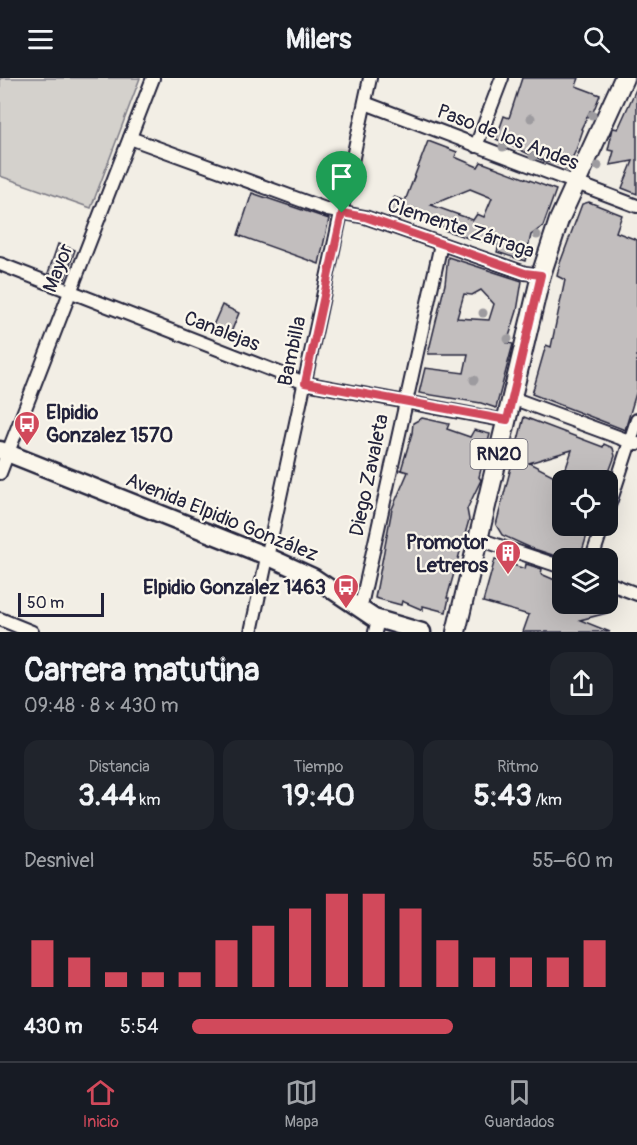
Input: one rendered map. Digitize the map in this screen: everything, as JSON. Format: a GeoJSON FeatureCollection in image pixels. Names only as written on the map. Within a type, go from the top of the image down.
{"type":"FeatureCollection","features":[{"type":"Feature","properties":{"kind":"main road","name":"RN20"},"geometry":{"type":"LineString","coordinates":[[456,632],[541,275],[559,220],[624,78]]}},
{"type":"Feature","properties":{"kind":"main road","name":"Avenida Elpidio González"},"geometry":{"type":"LineString","coordinates":[[4,451],[313,577],[360,610],[377,626],[422,632]]}},
{"type":"Feature","properties":{"kind":"street","name":"Mayor"},"geometry":{"type":"LineString","coordinates":[[0,472],[4,451],[70,292],[153,78]]}},
{"type":"Feature","properties":{"kind":"street","name":"Bambilla"},"geometry":{"type":"LineString","coordinates":[[251,632],[370,78]]}},
{"type":"Feature","properties":{"kind":"street"},"geometry":{"type":"LineString","coordinates":[[476,146],[502,78]]}},
{"type":"Feature","properties":{"kind":"street","name":"Paso de los Andes"},"geometry":{"type":"LineString","coordinates":[[365,103],[637,206]]}},
{"type":"Feature","properties":{"kind":"street","name":"Clemente Zárraga"},"geometry":{"type":"LineString","coordinates":[[130,138],[342,213],[365,217],[525,273],[541,275]]}},
{"type":"Feature","properties":{"kind":"street","name":"Diego Zavaleta"},"geometry":{"type":"LineString","coordinates":[[360,610],[441,244]]}},
{"type":"Feature","properties":{"kind":"street","name":"Canalejas"},"geometry":{"type":"LineString","coordinates":[[0,264],[305,383],[507,420]]}},
{"type":"Feature","properties":{"kind":"street"},"geometry":{"type":"LineString","coordinates":[[512,398],[633,442]]}},
{"type":"Feature","properties":{"kind":"street"},"geometry":{"type":"LineString","coordinates":[[618,482],[633,442],[637,420]]}},
{"type":"Feature","properties":{"kind":"street"},"geometry":{"type":"LineString","coordinates":[[479,538],[552,564]]}},
{"type":"Feature","properties":{"kind":"street"},"geometry":{"type":"LineString","coordinates":[[618,587],[637,594]]}},
{"type":"Feature","properties":{"kind":"street"},"geometry":{"type":"LineString","coordinates":[[0,619],[32,632]]}},
{"type":"Feature","properties":{"kind":"shaded area"},"geometry":{"type":"Polygon","coordinates":[[[0,78],[140,78],[91,208],[0,176],[0,78]]]}},
{"type":"Feature","properties":{"kind":"building"},"geometry":{"type":"Polygon","coordinates":[[[522,78],[579,78],[576,86],[600,95],[593,112],[590,111],[581,129],[583,130],[568,167],[544,161],[496,139],[504,116],[509,118],[522,78]]]}},
{"type":"Feature","properties":{"kind":"building"},"geometry":{"type":"Polygon","coordinates":[[[637,87],[637,194],[622,188],[633,161],[610,165],[614,151],[608,150],[613,128],[618,129],[637,87]]]}},
{"type":"Feature","properties":{"kind":"building"},"geometry":{"type":"Polygon","coordinates":[[[428,141],[457,152],[455,157],[478,167],[481,162],[556,190],[543,226],[531,235],[525,261],[497,252],[499,245],[468,238],[444,230],[445,227],[411,218],[410,220],[388,212],[394,197],[405,201],[428,141]],[[470,189],[431,205],[473,220],[477,214],[484,217],[492,198],[470,189]]]}},
{"type":"Feature","properties":{"kind":"building"},"geometry":{"type":"Polygon","coordinates":[[[252,193],[329,219],[319,264],[238,235],[252,193]]]}},
{"type":"Feature","properties":{"kind":"building"},"geometry":{"type":"Polygon","coordinates":[[[589,202],[622,215],[616,232],[637,240],[637,390],[625,430],[532,394],[546,345],[551,347],[565,280],[557,276],[560,263],[582,204],[589,202]]]}},
{"type":"Feature","properties":{"kind":"building"},"geometry":{"type":"Polygon","coordinates":[[[58,244],[75,250],[65,279],[48,273],[58,244]]]}},
{"type":"Feature","properties":{"kind":"building"},"geometry":{"type":"Polygon","coordinates":[[[448,257],[522,281],[517,311],[507,343],[513,344],[496,408],[481,403],[419,393],[425,368],[464,373],[468,354],[428,354],[445,284],[448,257]],[[481,290],[472,295],[464,294],[457,318],[489,320],[494,304],[481,290]]]}},
{"type":"Feature","properties":{"kind":"building"},"geometry":{"type":"Polygon","coordinates":[[[222,305],[239,313],[229,337],[211,330],[222,305]]]}},
{"type":"Feature","properties":{"kind":"building"},"geometry":{"type":"Polygon","coordinates":[[[524,417],[603,447],[604,444],[613,448],[615,456],[610,470],[565,470],[572,450],[529,463],[552,475],[552,536],[587,536],[583,548],[552,548],[552,555],[502,535],[496,525],[524,417]]]}},
{"type":"Feature","properties":{"kind":"building"},"geometry":{"type":"Polygon","coordinates":[[[422,418],[449,424],[447,429],[470,437],[474,430],[490,434],[479,477],[481,480],[467,509],[469,520],[447,598],[449,598],[446,612],[423,606],[423,610],[402,601],[401,605],[375,598],[392,509],[408,472],[401,470],[413,423],[422,418]]]}},
{"type":"Feature","properties":{"kind":"building"},"geometry":{"type":"Polygon","coordinates":[[[495,559],[525,569],[526,564],[542,569],[541,574],[552,579],[552,614],[603,614],[580,620],[610,632],[523,632],[529,615],[483,602],[495,559]]]}},
{"type":"Feature","properties":{"kind":"place","name":"Elpidio Gonzalez 1570"},"geometry":{"type":"Point","coordinates":[27,447]}},
{"type":"Feature","properties":{"kind":"place","name":"Promotor Letreros"},"geometry":{"type":"Point","coordinates":[508,576]}},
{"type":"Feature","properties":{"kind":"place","name":"Elpidio Gonzalez 1463"},"geometry":{"type":"Point","coordinates":[346,610]}},
{"type":"Feature","properties":{"kind":"route"},"geometry":{"type":"LineString","coordinates":[[342,213],[365,217],[525,273],[541,275],[507,420],[305,383],[342,213]]}}]}
